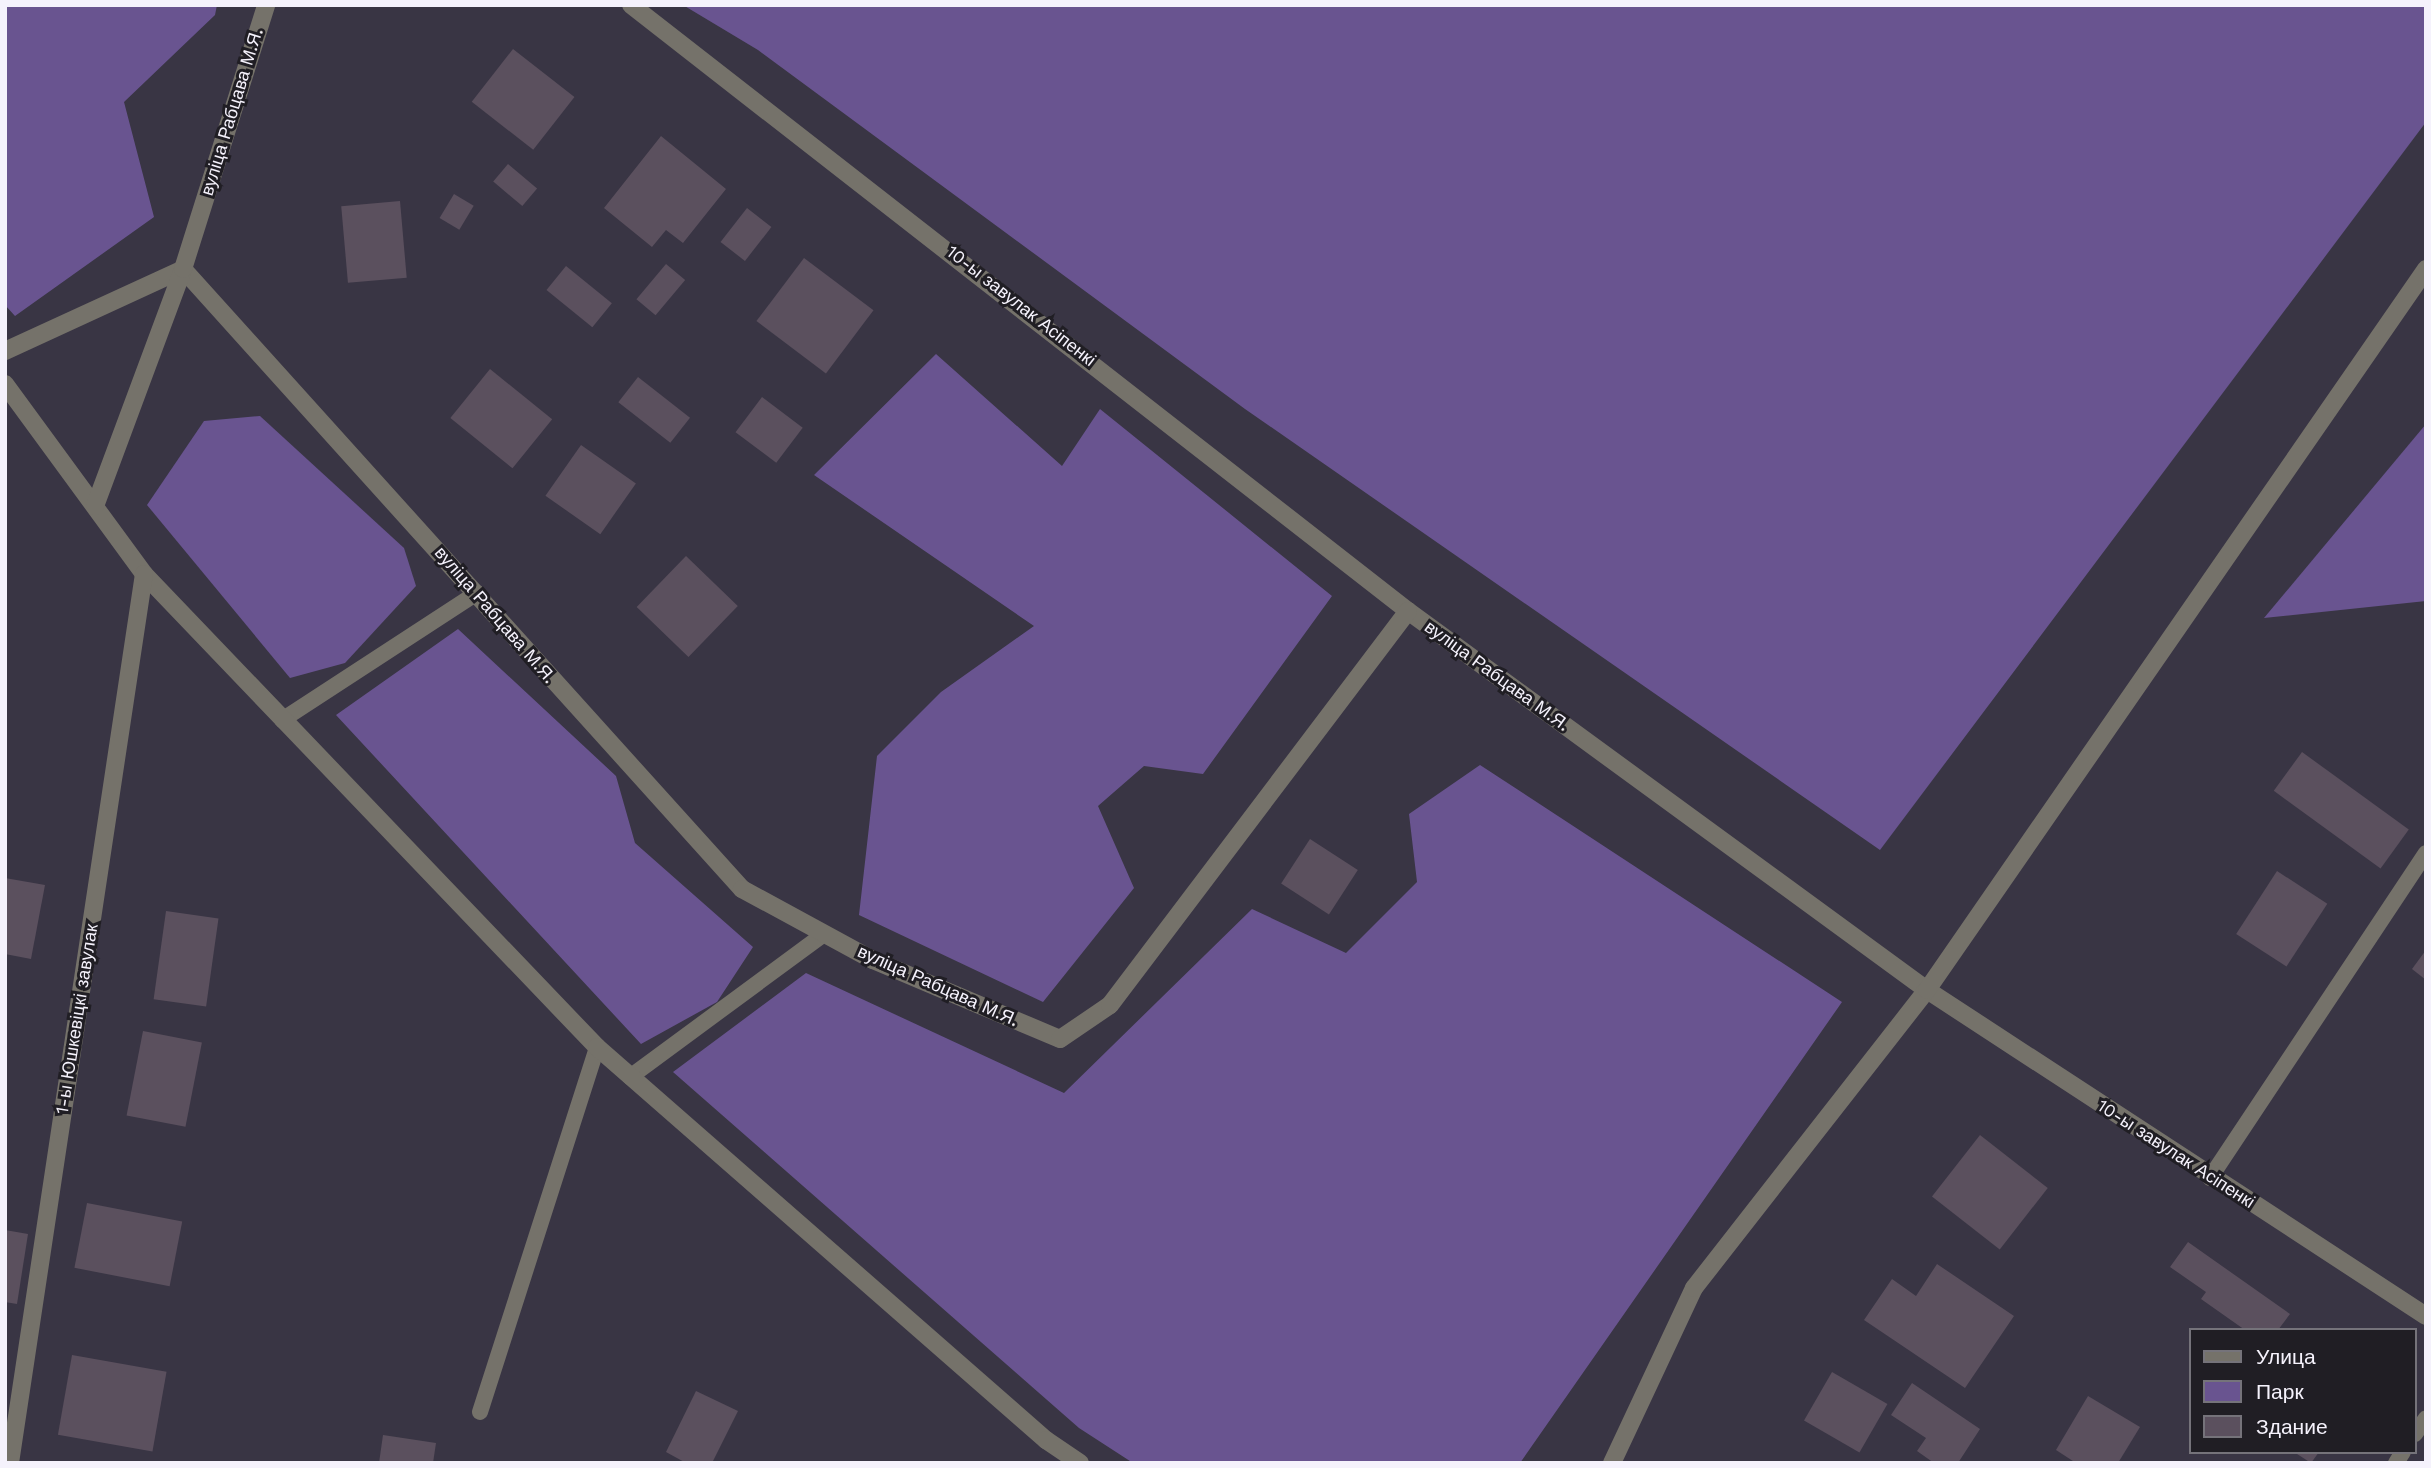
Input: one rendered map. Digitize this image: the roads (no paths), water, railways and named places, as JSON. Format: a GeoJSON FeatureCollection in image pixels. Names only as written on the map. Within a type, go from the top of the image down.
{"type":"FeatureCollection","features":[{"type":"Feature","properties":{"kind":"street","name":"вуліца Рабцава М.Я."},"geometry":{"type":"LineString","coordinates":[[265,5],[183,268],[742,889],[824,933],[1060,1040],[1110,1005],[1408,611],[1927,990]]}},
{"type":"Feature","properties":{"kind":"street","name":"10-ы завулак Асіпенкі"},"geometry":{"type":"LineString","coordinates":[[631,5],[1408,611]]}},
{"type":"Feature","properties":{"kind":"street"},"geometry":{"type":"LineString","coordinates":[[5,351],[183,268]]}},
{"type":"Feature","properties":{"kind":"street"},"geometry":{"type":"LineString","coordinates":[[95,506],[183,268]]}},
{"type":"Feature","properties":{"kind":"street"},"geometry":{"type":"LineString","coordinates":[[1612,1463],[1694,1288],[1927,990],[2426,269]]}},
{"type":"Feature","properties":{"kind":"street"},"geometry":{"type":"LineString","coordinates":[[5,384],[144,574],[597,1047],[1046,1440],[1080,1463]]}},
{"type":"Feature","properties":{"kind":"street","name":"1-ы Юшкевіцкі завулак"},"geometry":{"type":"LineString","coordinates":[[10,1463],[144,574]]}},
{"type":"Feature","properties":{"kind":"street","name":"10-ы завулак Асіпенкі"},"geometry":{"type":"LineString","coordinates":[[1927,990],[2210,1178],[2426,1316]]}},
{"type":"Feature","properties":{"kind":"lane"},"geometry":{"type":"LineString","coordinates":[[282,720],[477,593]]}},
{"type":"Feature","properties":{"kind":"lane"},"geometry":{"type":"LineString","coordinates":[[2210,1178],[2426,853]]}},
{"type":"Feature","properties":{"kind":"lane"},"geometry":{"type":"LineString","coordinates":[[630,1077],[824,933]]}},
{"type":"Feature","properties":{"kind":"lane"},"geometry":{"type":"LineString","coordinates":[[480,1412],[597,1047]]}}]}
